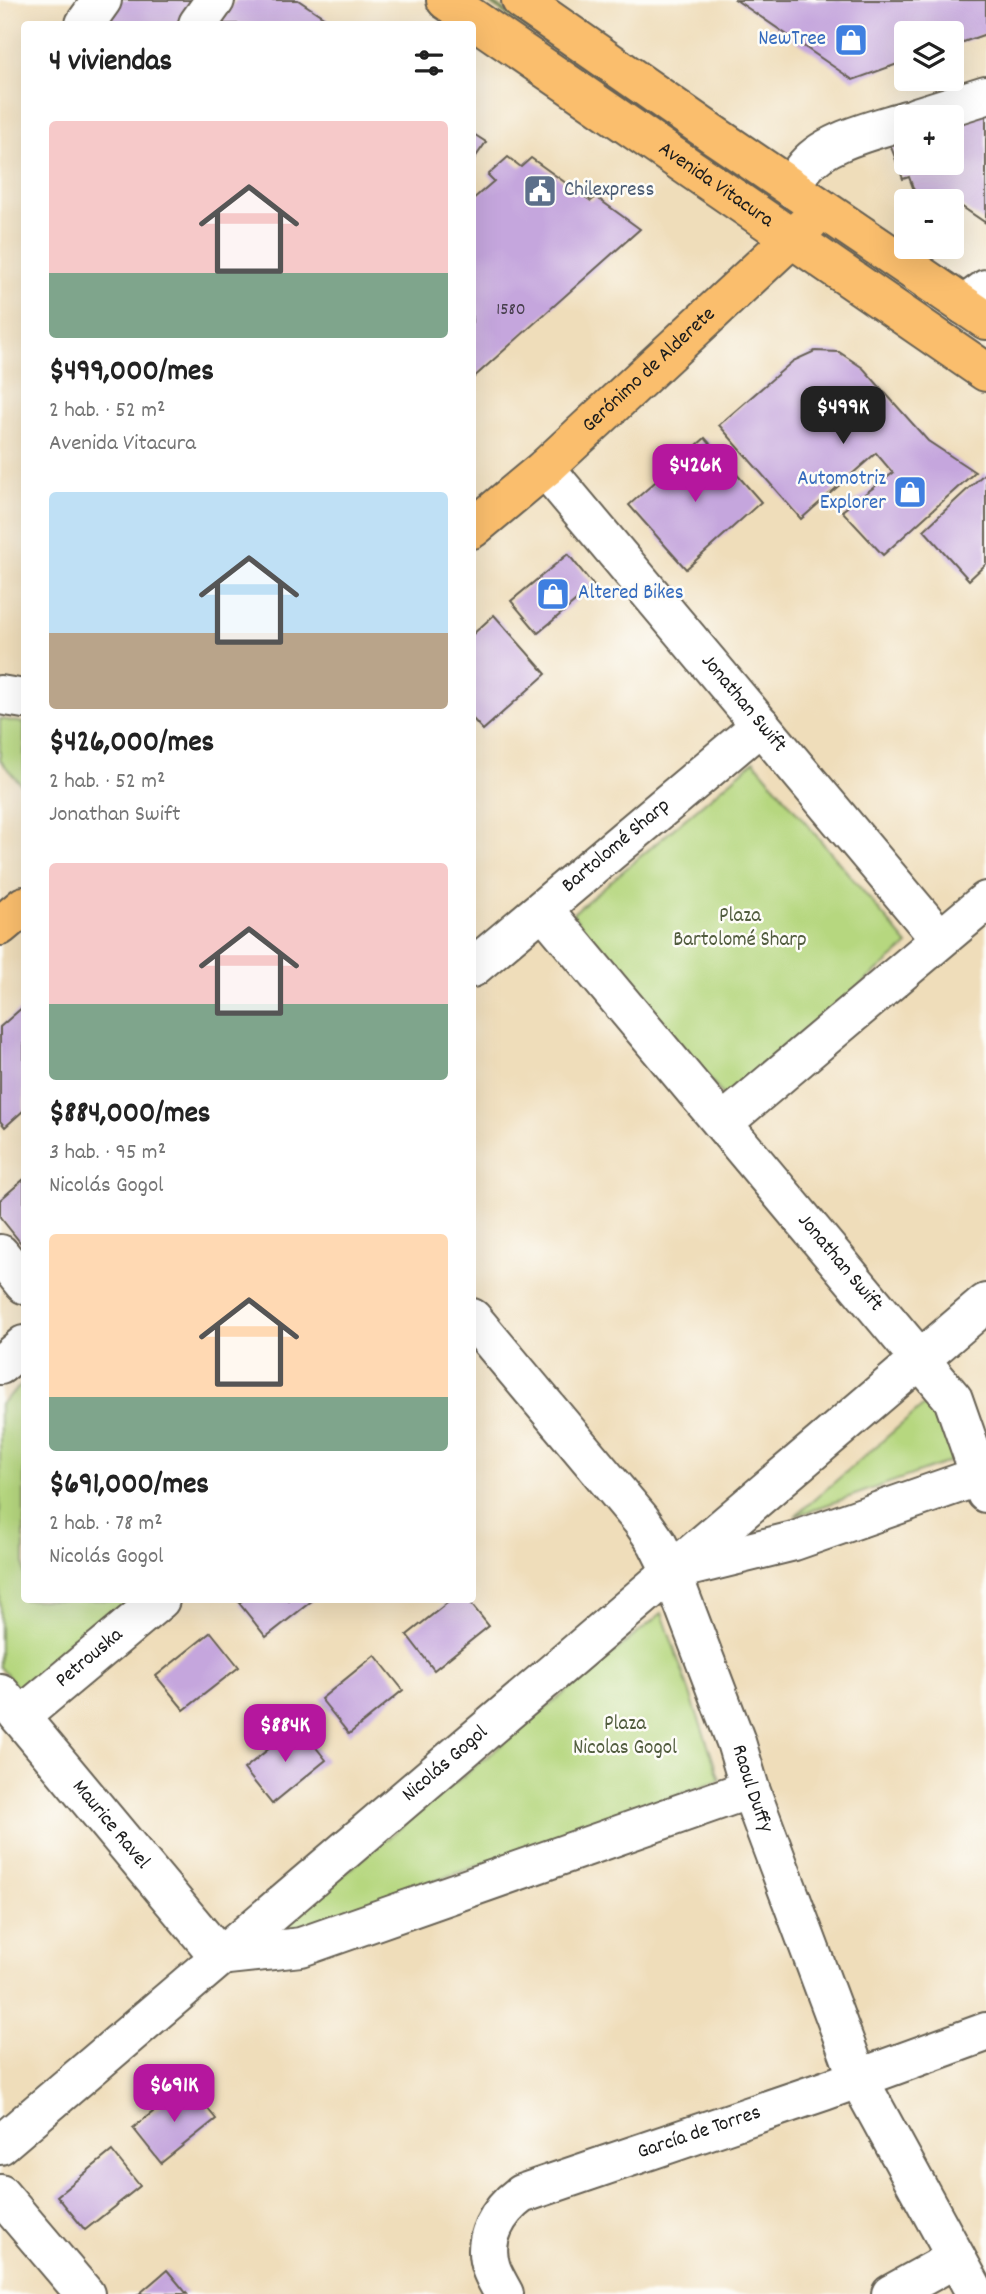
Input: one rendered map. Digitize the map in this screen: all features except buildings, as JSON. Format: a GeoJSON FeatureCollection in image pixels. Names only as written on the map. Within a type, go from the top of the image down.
{"type":"FeatureCollection","features":[{"type":"Feature","properties":{"kind":"main road","name":"Avenida Vitacura"},"geometry":{"type":"LineString","coordinates":[[446,0],[986,372]]}},
{"type":"Feature","properties":{"kind":"main road","name":"Avenida Vitacura"},"geometry":{"type":"LineString","coordinates":[[521,0],[808,199],[979,305]]}},
{"type":"Feature","properties":{"kind":"main road","name":"Gerónimo de Alderete"},"geometry":{"type":"LineString","coordinates":[[476,526],[545,468],[792,239],[808,199]]}},
{"type":"Feature","properties":{"kind":"main road"},"geometry":{"type":"LineString","coordinates":[[0,926],[21,908]]}},
{"type":"Feature","properties":{"kind":"street"},"geometry":{"type":"LineString","coordinates":[[87,21],[102,0]]}},
{"type":"Feature","properties":{"kind":"street"},"geometry":{"type":"LineString","coordinates":[[200,21],[215,0]]}},
{"type":"Feature","properties":{"kind":"street"},"geometry":{"type":"LineString","coordinates":[[953,105],[986,94]]}},
{"type":"Feature","properties":{"kind":"street"},"geometry":{"type":"LineString","coordinates":[[808,199],[804,168],[820,153],[854,137],[894,124]]}},
{"type":"Feature","properties":{"kind":"street","name":"Jonathan Swift"},"geometry":{"type":"LineString","coordinates":[[545,468],[940,939]]}},
{"type":"Feature","properties":{"kind":"street"},"geometry":{"type":"LineString","coordinates":[[0,695],[21,698]]}},
{"type":"Feature","properties":{"kind":"street","name":"Bartolomé Sharp"},"geometry":{"type":"LineString","coordinates":[[476,965],[761,725]]}},
{"type":"Feature","properties":{"kind":"street"},"geometry":{"type":"LineString","coordinates":[[723,1123],[986,901]]}},
{"type":"Feature","properties":{"kind":"street","name":"Jonathan Swift"},"geometry":{"type":"LineString","coordinates":[[543,909],[921,1360]]}},
{"type":"Feature","properties":{"kind":"street"},"geometry":{"type":"LineString","coordinates":[[0,1254],[21,1280]]}},
{"type":"Feature","properties":{"kind":"street","name":"Nicolás Gogol"},"geometry":{"type":"LineString","coordinates":[[0,2145],[986,1303]]}},
{"type":"Feature","properties":{"kind":"street","name":"Raoul Duffy"},"geometry":{"type":"LineString","coordinates":[[476,1329],[641,1520],[657,1543],[671,1571],[736,1742],[858,2078],[976,2294]]}},
{"type":"Feature","properties":{"kind":"street"},"geometry":{"type":"LineString","coordinates":[[0,1365],[21,1348]]}},
{"type":"Feature","properties":{"kind":"street","name":"Nicolás Gogol"},"geometry":{"type":"LineString","coordinates":[[671,1571],[794,1541],[983,1485],[953,1399],[921,1360]]}},
{"type":"Feature","properties":{"kind":"street","name":"Petrouska"},"geometry":{"type":"LineString","coordinates":[[10,1705],[156,1603]]}},
{"type":"Feature","properties":{"kind":"street","name":"Maurice Ravel"},"geometry":{"type":"LineString","coordinates":[[10,1705],[219,1956]]}},
{"type":"Feature","properties":{"kind":"street"},"geometry":{"type":"LineString","coordinates":[[219,1956],[300,1947],[751,1789]]}},
{"type":"Feature","properties":{"kind":"street","name":"García de Torres"},"geometry":{"type":"LineString","coordinates":[[504,2294],[491,2270],[488,2253],[490,2237],[502,2210],[521,2194],[986,2032]]}},
{"type":"Feature","properties":{"kind":"street"},"geometry":{"type":"LineString","coordinates":[[5,2212],[85,2294]]}},
{"type":"Feature","properties":{"kind":"street"},"geometry":{"type":"LineString","coordinates":[[891,2294],[956,2258]]}},
{"type":"Feature","properties":{"kind":"green space"},"geometry":{"type":"Polygon","coordinates":[[[485,0],[489,0],[718,155],[714,159],[485,0]]]}},
{"type":"Feature","properties":{"kind":"green space"},"geometry":{"type":"Polygon","coordinates":[[[0,719],[21,722],[21,784],[0,760],[0,719]]]}},
{"type":"Feature","properties":{"kind":"green space","name":"Plaza Bartolomé Sharp"},"geometry":{"type":"Polygon","coordinates":[[[754,761],[908,945],[726,1099],[572,914],[754,761]]]}},
{"type":"Feature","properties":{"kind":"green space"},"geometry":{"type":"Polygon","coordinates":[[[21,1386],[21,1603],[137,1603],[26,1698],[0,1667],[0,1404],[21,1386]]]}},
{"type":"Feature","properties":{"kind":"green space"},"geometry":{"type":"Polygon","coordinates":[[[938,1393],[960,1458],[795,1516],[938,1393]]]}},
{"type":"Feature","properties":{"kind":"green space","name":"Plaza Nicolas Gogol"},"geometry":{"type":"Polygon","coordinates":[[[662,1613],[720,1780],[260,1943],[662,1613]]]}},
{"type":"Feature","properties":{"kind":"place","name":"NewTree"},"geometry":{"type":"Point","coordinates":[851,40]}},
{"type":"Feature","properties":{"kind":"place","name":"Chilexpress"},"geometry":{"type":"Point","coordinates":[540,191]}},
{"type":"Feature","properties":{"kind":"place","name":"Automotriz Explorer"},"geometry":{"type":"Point","coordinates":[910,492]}},
{"type":"Feature","properties":{"kind":"place","name":"Altered Bikes"},"geometry":{"type":"Point","coordinates":[553,594]}}]}
